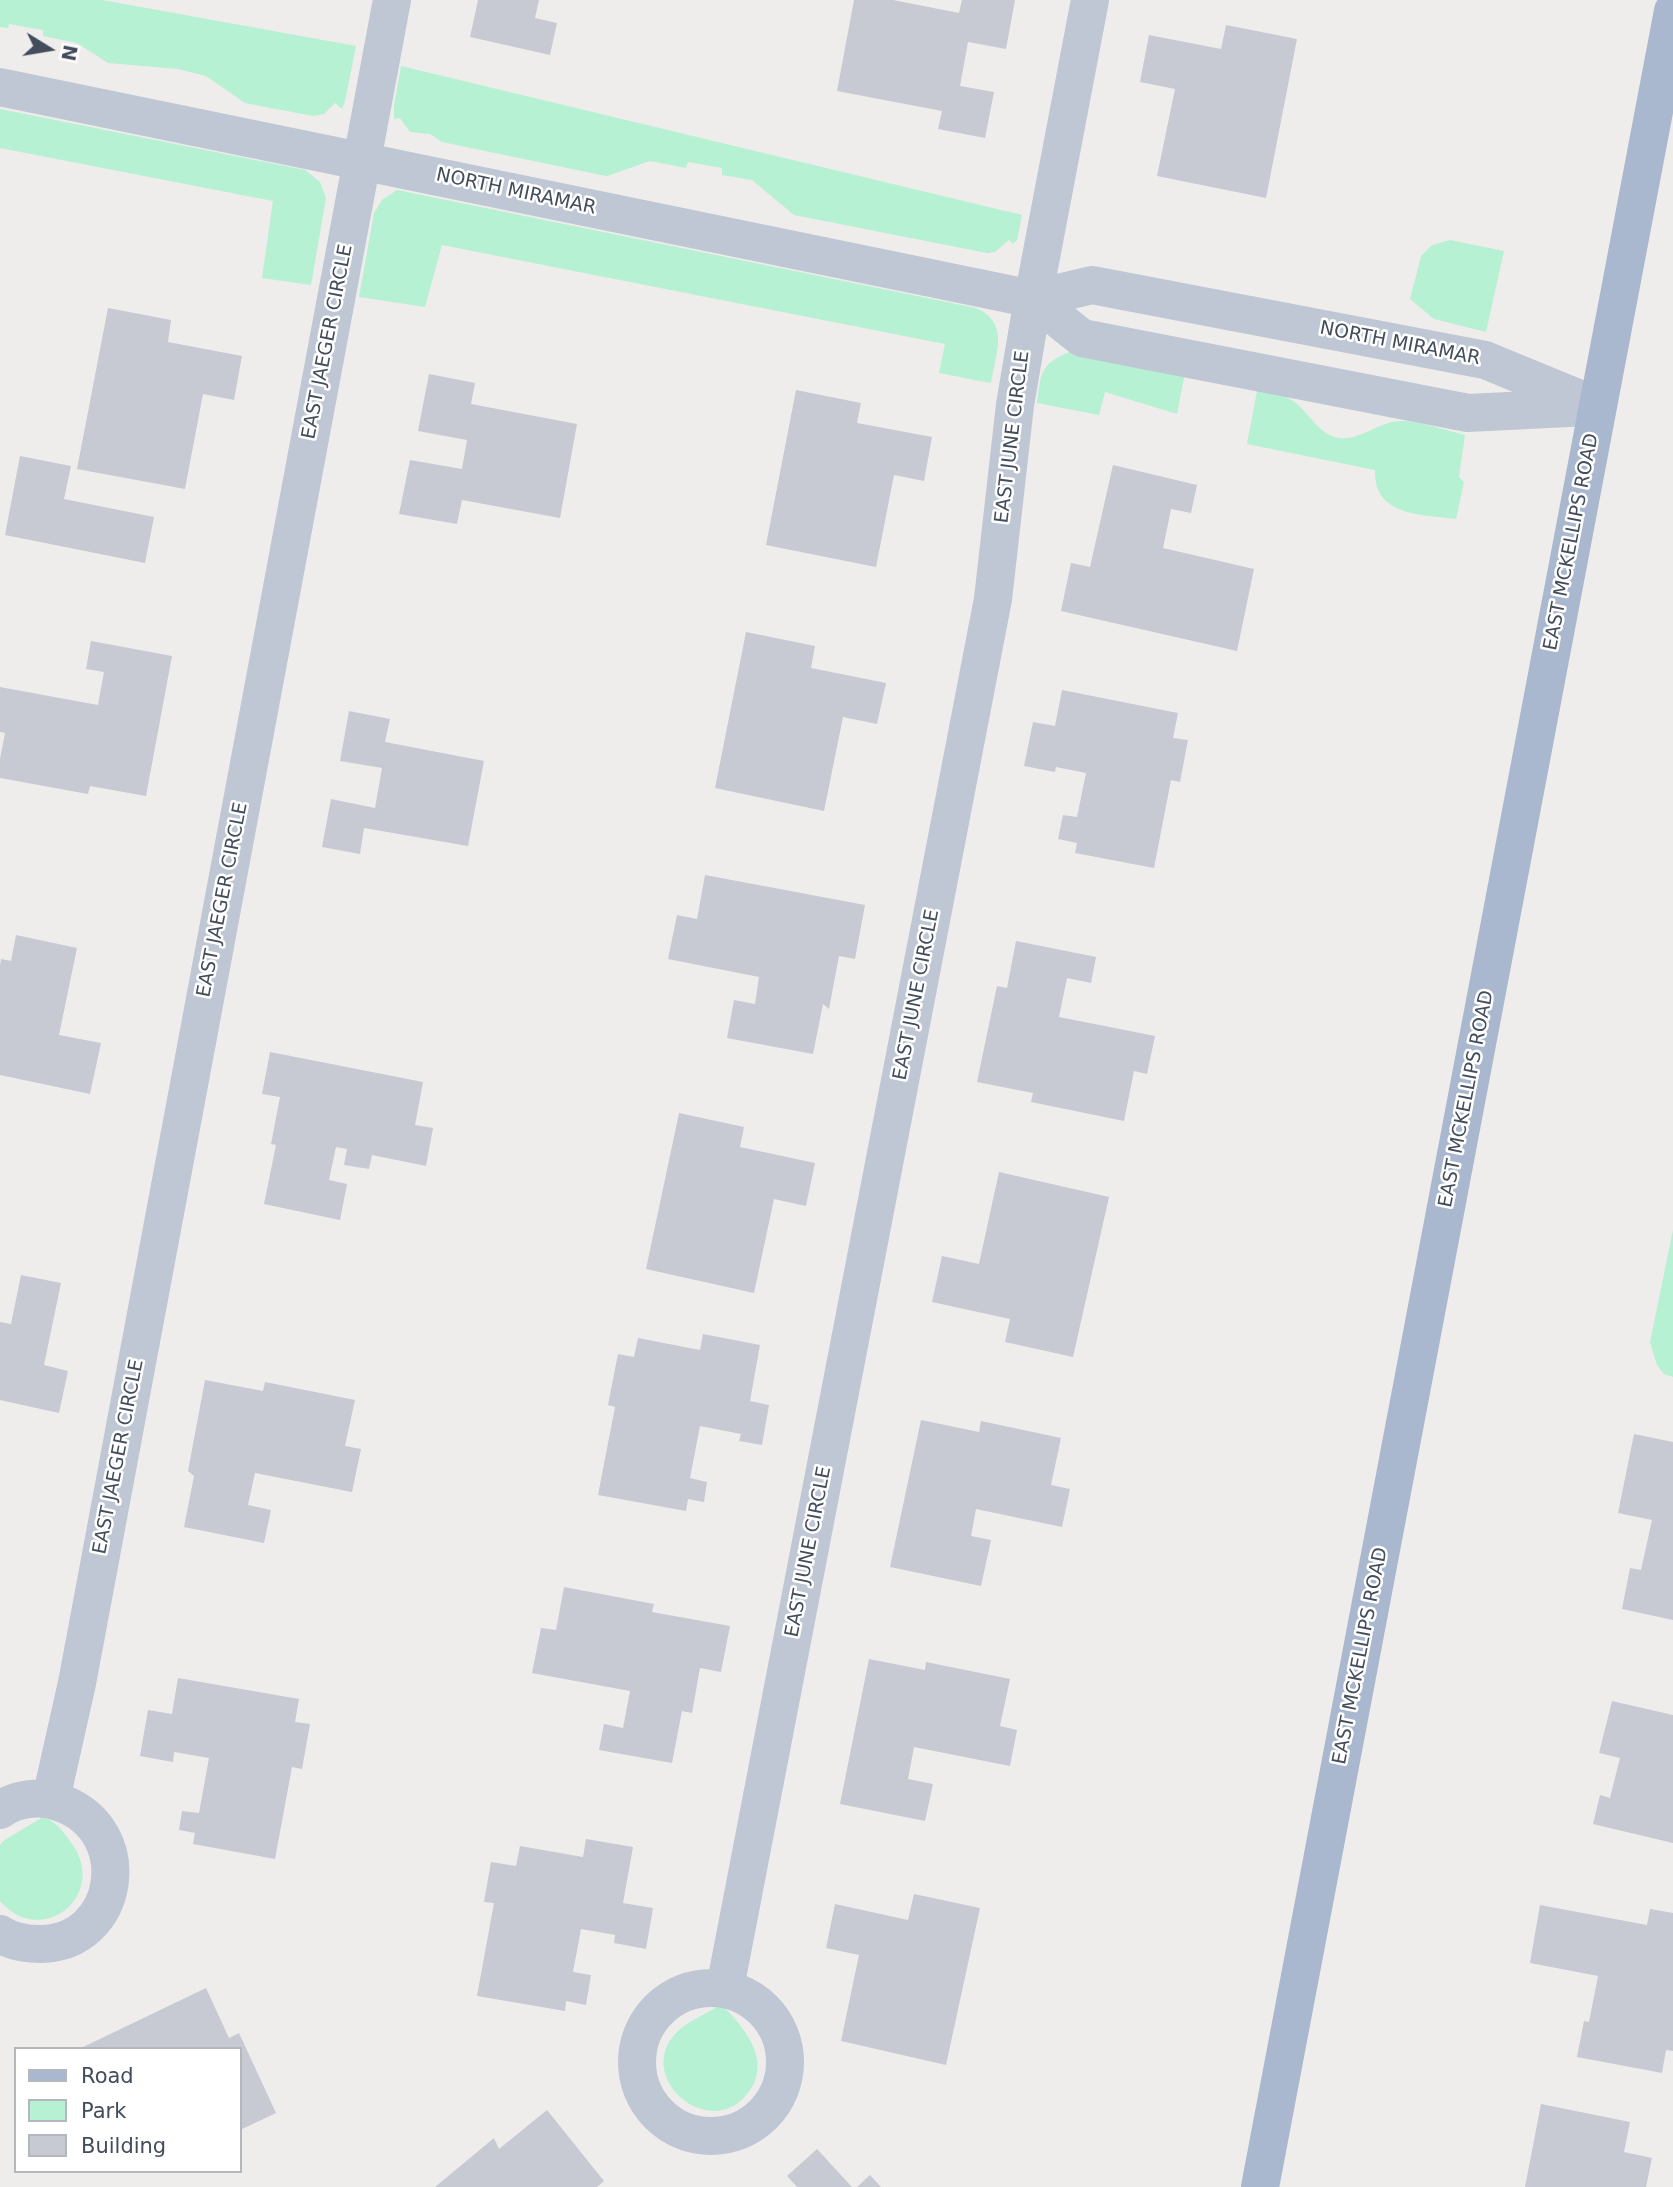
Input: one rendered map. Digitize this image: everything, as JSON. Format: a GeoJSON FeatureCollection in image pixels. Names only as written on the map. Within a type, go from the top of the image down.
{"type":"FeatureCollection","features":[{"type":"Feature","properties":{"kind":"main road","name":"EAST MCKELLIPS ROAD"},"geometry":{"type":"LineString","coordinates":[[1260,2187],[1673,11]]}},
{"type":"Feature","properties":{"kind":"street","name":"EAST JAEGER CIRCLE"},"geometry":{"type":"LineString","coordinates":[[51,1799],[77,1683],[392,0]]}},
{"type":"Feature","properties":{"kind":"street","name":"EAST JUNE CIRCLE"},"geometry":{"type":"LineString","coordinates":[[725,1988],[993,599],[1015,405],[1090,0]]}},
{"type":"Feature","properties":{"kind":"street","name":"NORTH MIRAMAR"},"geometry":{"type":"LineString","coordinates":[[0,87],[1033,299],[1093,285],[1485,360],[1597,406]]}},
{"type":"Feature","properties":{"kind":"street","name":"NORTH MIRAMAR"},"geometry":{"type":"LineString","coordinates":[[1033,299],[1082,338],[1468,413],[1597,406]]}},
{"type":"Feature","properties":{"kind":"street"},"geometry":{"type":"LineString","coordinates":[[0,1810],[6,1805],[28,1799],[51,1799],[75,1808],[94,1824],[107,1846],[111,1871],[108,1896],[95,1918],[76,1935],[52,1944],[27,1944],[0,1934]]}},
{"type":"Feature","properties":{"kind":"green space"},"geometry":{"type":"Polygon","coordinates":[[[0,0],[102,0],[356,46],[345,101],[342,109],[335,103],[324,114],[313,116],[245,103],[206,76],[178,69],[108,63],[77,43],[43,36],[43,30],[9,24],[8,28],[0,27],[0,0]]]}},
{"type":"Feature","properties":{"kind":"green space"},"geometry":{"type":"Polygon","coordinates":[[[401,66],[1022,215],[1017,240],[1013,244],[1009,240],[995,252],[987,253],[794,215],[752,180],[722,175],[722,168],[688,162],[686,168],[650,161],[607,176],[442,142],[430,134],[410,132],[400,118],[394,119],[401,66]]]}},
{"type":"Feature","properties":{"kind":"green space"},"geometry":{"type":"Polygon","coordinates":[[[0,109],[305,170],[320,182],[326,198],[311,285],[262,278],[273,201],[0,148],[0,109]]]}},
{"type":"Feature","properties":{"kind":"green space"},"geometry":{"type":"Polygon","coordinates":[[[397,190],[976,308],[987,314],[997,330],[997,350],[991,383],[939,373],[945,344],[442,245],[425,307],[359,297],[374,213],[382,200],[397,190]]]}},
{"type":"Feature","properties":{"kind":"green space"},"geometry":{"type":"Polygon","coordinates":[[[1450,240],[1504,251],[1486,332],[1434,319],[1410,299],[1421,256],[1432,245],[1450,240]]]}},
{"type":"Feature","properties":{"kind":"green space"},"geometry":{"type":"Polygon","coordinates":[[[1072,351],[1185,373],[1177,414],[1105,392],[1099,415],[1037,403],[1044,370],[1054,360],[1072,351]]]}},
{"type":"Feature","properties":{"kind":"green space"},"geometry":{"type":"Polygon","coordinates":[[[1258,386],[1292,401],[1326,433],[1339,438],[1355,437],[1385,424],[1401,421],[1465,435],[1459,477],[1464,482],[1456,519],[1415,514],[1391,505],[1382,497],[1375,470],[1247,444],[1258,386]]]}},
{"type":"Feature","properties":{"kind":"green space"},"geometry":{"type":"Polygon","coordinates":[[[1673,1230],[1673,1377],[1664,1374],[1657,1365],[1650,1342],[1673,1230]]]}},
{"type":"Feature","properties":{"kind":"green space"},"geometry":{"type":"Polygon","coordinates":[[[43,1817],[52,1821],[70,1841],[80,1861],[82,1880],[77,1896],[66,1909],[51,1918],[34,1920],[17,1915],[0,1901],[0,1845],[43,1817]]]}},
{"type":"Feature","properties":{"kind":"green space"},"geometry":{"type":"Polygon","coordinates":[[[717,2007],[725,2008],[746,2033],[757,2062],[754,2083],[739,2102],[721,2110],[703,2109],[685,2101],[672,2088],[664,2070],[665,2052],[676,2033],[717,2007]]]}},
{"type":"Feature","properties":{"kind":"building"},"geometry":{"type":"Polygon","coordinates":[[[478,0],[539,0],[535,18],[557,23],[550,55],[470,37],[478,0]]]}},
{"type":"Feature","properties":{"kind":"building"},"geometry":{"type":"Polygon","coordinates":[[[854,0],[893,0],[959,13],[962,0],[1015,0],[1006,49],[968,42],[960,86],[994,92],[985,138],[938,129],[942,111],[837,91],[854,0]]]}},
{"type":"Feature","properties":{"kind":"building"},"geometry":{"type":"Polygon","coordinates":[[[1226,25],[1297,39],[1266,198],[1157,176],[1175,89],[1140,82],[1149,35],[1221,49],[1226,25]]]}},
{"type":"Feature","properties":{"kind":"building"},"geometry":{"type":"Polygon","coordinates":[[[108,308],[171,320],[168,342],[242,356],[234,400],[203,394],[185,489],[77,469],[108,308]]]}},
{"type":"Feature","properties":{"kind":"building"},"geometry":{"type":"Polygon","coordinates":[[[429,374],[475,383],[471,404],[577,424],[560,518],[462,500],[457,524],[399,514],[410,460],[462,469],[467,440],[418,431],[429,374]]]}},
{"type":"Feature","properties":{"kind":"building"},"geometry":{"type":"Polygon","coordinates":[[[796,390],[861,403],[857,423],[932,437],[924,481],[894,475],[876,567],[766,545],[796,390]]]}},
{"type":"Feature","properties":{"kind":"building"},"geometry":{"type":"Polygon","coordinates":[[[20,456],[71,466],[64,499],[154,517],[145,563],[5,535],[20,456]]]}},
{"type":"Feature","properties":{"kind":"building"},"geometry":{"type":"Polygon","coordinates":[[[1113,465],[1197,485],[1191,513],[1171,509],[1163,548],[1254,569],[1237,651],[1061,611],[1071,563],[1090,567],[1113,465]]]}},
{"type":"Feature","properties":{"kind":"building"},"geometry":{"type":"Polygon","coordinates":[[[746,632],[815,646],[811,668],[886,683],[877,724],[843,717],[824,811],[715,788],[746,632]]]}},
{"type":"Feature","properties":{"kind":"building"},"geometry":{"type":"Polygon","coordinates":[[[91,641],[172,656],[146,796],[90,786],[88,794],[0,778],[5,733],[0,732],[0,687],[98,705],[104,672],[86,669],[91,641]]]}},
{"type":"Feature","properties":{"kind":"building"},"geometry":{"type":"Polygon","coordinates":[[[1062,690],[1178,713],[1173,738],[1188,740],[1180,782],[1171,780],[1154,868],[1075,853],[1077,843],[1058,839],[1063,815],[1077,817],[1086,773],[1056,767],[1055,772],[1024,766],[1033,722],[1055,726],[1062,690]]]}},
{"type":"Feature","properties":{"kind":"building"},"geometry":{"type":"Polygon","coordinates":[[[349,711],[390,719],[385,742],[484,761],[468,846],[364,828],[360,854],[322,847],[331,799],[375,808],[382,768],[340,761],[349,711]]]}},
{"type":"Feature","properties":{"kind":"building"},"geometry":{"type":"Polygon","coordinates":[[[705,875],[865,905],[855,959],[839,956],[829,1009],[823,1004],[813,1054],[727,1038],[734,1000],[755,1004],[759,977],[668,959],[677,915],[697,919],[705,875]]]}},
{"type":"Feature","properties":{"kind":"building"},"geometry":{"type":"Polygon","coordinates":[[[16,935],[77,948],[59,1035],[101,1043],[90,1094],[0,1075],[0,966],[1,959],[11,961],[16,935]]]}},
{"type":"Feature","properties":{"kind":"building"},"geometry":{"type":"Polygon","coordinates":[[[1016,941],[1096,957],[1091,983],[1067,978],[1059,1017],[1155,1036],[1147,1074],[1134,1071],[1124,1121],[1031,1102],[1033,1093],[977,1082],[997,986],[1007,988],[1016,941]]]}},
{"type":"Feature","properties":{"kind":"building"},"geometry":{"type":"Polygon","coordinates":[[[270,1052],[423,1082],[415,1125],[433,1128],[426,1166],[372,1155],[369,1169],[344,1165],[347,1149],[336,1147],[329,1180],[347,1184],[340,1220],[264,1204],[276,1145],[271,1144],[280,1097],[262,1094],[270,1052]]]}},
{"type":"Feature","properties":{"kind":"building"},"geometry":{"type":"Polygon","coordinates":[[[679,1113],[744,1127],[740,1147],[815,1163],[806,1206],[774,1199],[754,1293],[646,1269],[679,1113]]]}},
{"type":"Feature","properties":{"kind":"building"},"geometry":{"type":"Polygon","coordinates":[[[999,1172],[1109,1197],[1073,1357],[1005,1342],[1010,1319],[932,1302],[942,1256],[979,1264],[999,1172]]]}},
{"type":"Feature","properties":{"kind":"building"},"geometry":{"type":"Polygon","coordinates":[[[21,1275],[61,1283],[44,1365],[68,1371],[59,1413],[0,1400],[0,1322],[11,1324],[21,1275]]]}},
{"type":"Feature","properties":{"kind":"building"},"geometry":{"type":"Polygon","coordinates":[[[703,1334],[760,1345],[750,1401],[769,1405],[762,1445],[739,1441],[741,1434],[700,1426],[690,1478],[707,1482],[704,1502],[688,1499],[686,1511],[598,1495],[615,1407],[608,1405],[618,1354],[634,1357],[638,1338],[700,1350],[703,1334]]]}},
{"type":"Feature","properties":{"kind":"building"},"geometry":{"type":"Polygon","coordinates":[[[205,1380],[263,1391],[265,1382],[355,1400],[345,1446],[361,1449],[352,1492],[255,1473],[248,1505],[271,1510],[264,1543],[184,1527],[194,1476],[188,1471],[205,1380]]]}},
{"type":"Feature","properties":{"kind":"building"},"geometry":{"type":"Polygon","coordinates":[[[921,1420],[979,1432],[981,1421],[1061,1438],[1051,1485],[1070,1489],[1062,1527],[976,1509],[971,1536],[991,1540],[981,1586],[890,1567],[921,1420]]]}},
{"type":"Feature","properties":{"kind":"building"},"geometry":{"type":"Polygon","coordinates":[[[1634,1434],[1673,1442],[1673,1620],[1622,1609],[1630,1568],[1641,1570],[1652,1520],[1618,1513],[1634,1434]]]}},
{"type":"Feature","properties":{"kind":"building"},"geometry":{"type":"Polygon","coordinates":[[[564,1587],[654,1604],[652,1612],[730,1626],[721,1672],[700,1668],[692,1713],[682,1711],[672,1763],[599,1750],[604,1724],[623,1728],[630,1691],[532,1673],[541,1628],[556,1630],[564,1587]]]}},
{"type":"Feature","properties":{"kind":"building"},"geometry":{"type":"Polygon","coordinates":[[[869,1659],[925,1670],[926,1662],[1010,1679],[1000,1726],[1017,1730],[1010,1766],[914,1747],[908,1779],[933,1784],[925,1821],[840,1804],[869,1659]]]}},
{"type":"Feature","properties":{"kind":"building"},"geometry":{"type":"Polygon","coordinates":[[[178,1678],[299,1699],[295,1722],[310,1724],[302,1769],[292,1767],[275,1859],[193,1844],[195,1833],[179,1830],[182,1811],[199,1813],[209,1758],[174,1752],[173,1762],[140,1756],[148,1710],[172,1714],[178,1678]]]}},
{"type":"Feature","properties":{"kind":"building"},"geometry":{"type":"Polygon","coordinates":[[[1612,1701],[1673,1715],[1673,1843],[1593,1824],[1600,1795],[1610,1798],[1620,1758],[1599,1753],[1612,1701]]]}},
{"type":"Feature","properties":{"kind":"building"},"geometry":{"type":"Polygon","coordinates":[[[586,1839],[633,1847],[623,1903],[653,1908],[646,1949],[614,1943],[615,1935],[581,1929],[573,1972],[591,1975],[586,2005],[566,2001],[565,2011],[477,1996],[494,1903],[484,1902],[491,1862],[516,1866],[520,1846],[583,1857],[586,1839]]]}},
{"type":"Feature","properties":{"kind":"building"},"geometry":{"type":"Polygon","coordinates":[[[914,1894],[980,1908],[946,2065],[841,2041],[859,1955],[826,1948],[835,1904],[908,1920],[914,1894]]]}},
{"type":"Feature","properties":{"kind":"building"},"geometry":{"type":"Polygon","coordinates":[[[1540,1905],[1647,1925],[1650,1909],[1673,1913],[1673,2051],[1666,2050],[1662,2073],[1577,2057],[1584,2021],[1589,2022],[1598,1976],[1530,1963],[1540,1905]]]}},
{"type":"Feature","properties":{"kind":"building"},"geometry":{"type":"Polygon","coordinates":[[[206,1988],[229,2038],[239,2033],[276,2113],[242,2129],[242,2047],[83,2047],[206,1988]]]}},
{"type":"Feature","properties":{"kind":"building"},"geometry":{"type":"Polygon","coordinates":[[[1541,2104],[1630,2122],[1624,2152],[1652,2158],[1646,2187],[1525,2187],[1541,2104]]]}},
{"type":"Feature","properties":{"kind":"building"},"geometry":{"type":"Polygon","coordinates":[[[547,2110],[604,2181],[597,2187],[435,2187],[494,2138],[499,2149],[547,2110]]]}},
{"type":"Feature","properties":{"kind":"building"},"geometry":{"type":"Polygon","coordinates":[[[817,2149],[852,2187],[797,2187],[787,2176],[817,2149]]]}},
{"type":"Feature","properties":{"kind":"building"},"geometry":{"type":"Polygon","coordinates":[[[870,2175],[881,2187],[857,2187],[870,2175]]]}}]}
